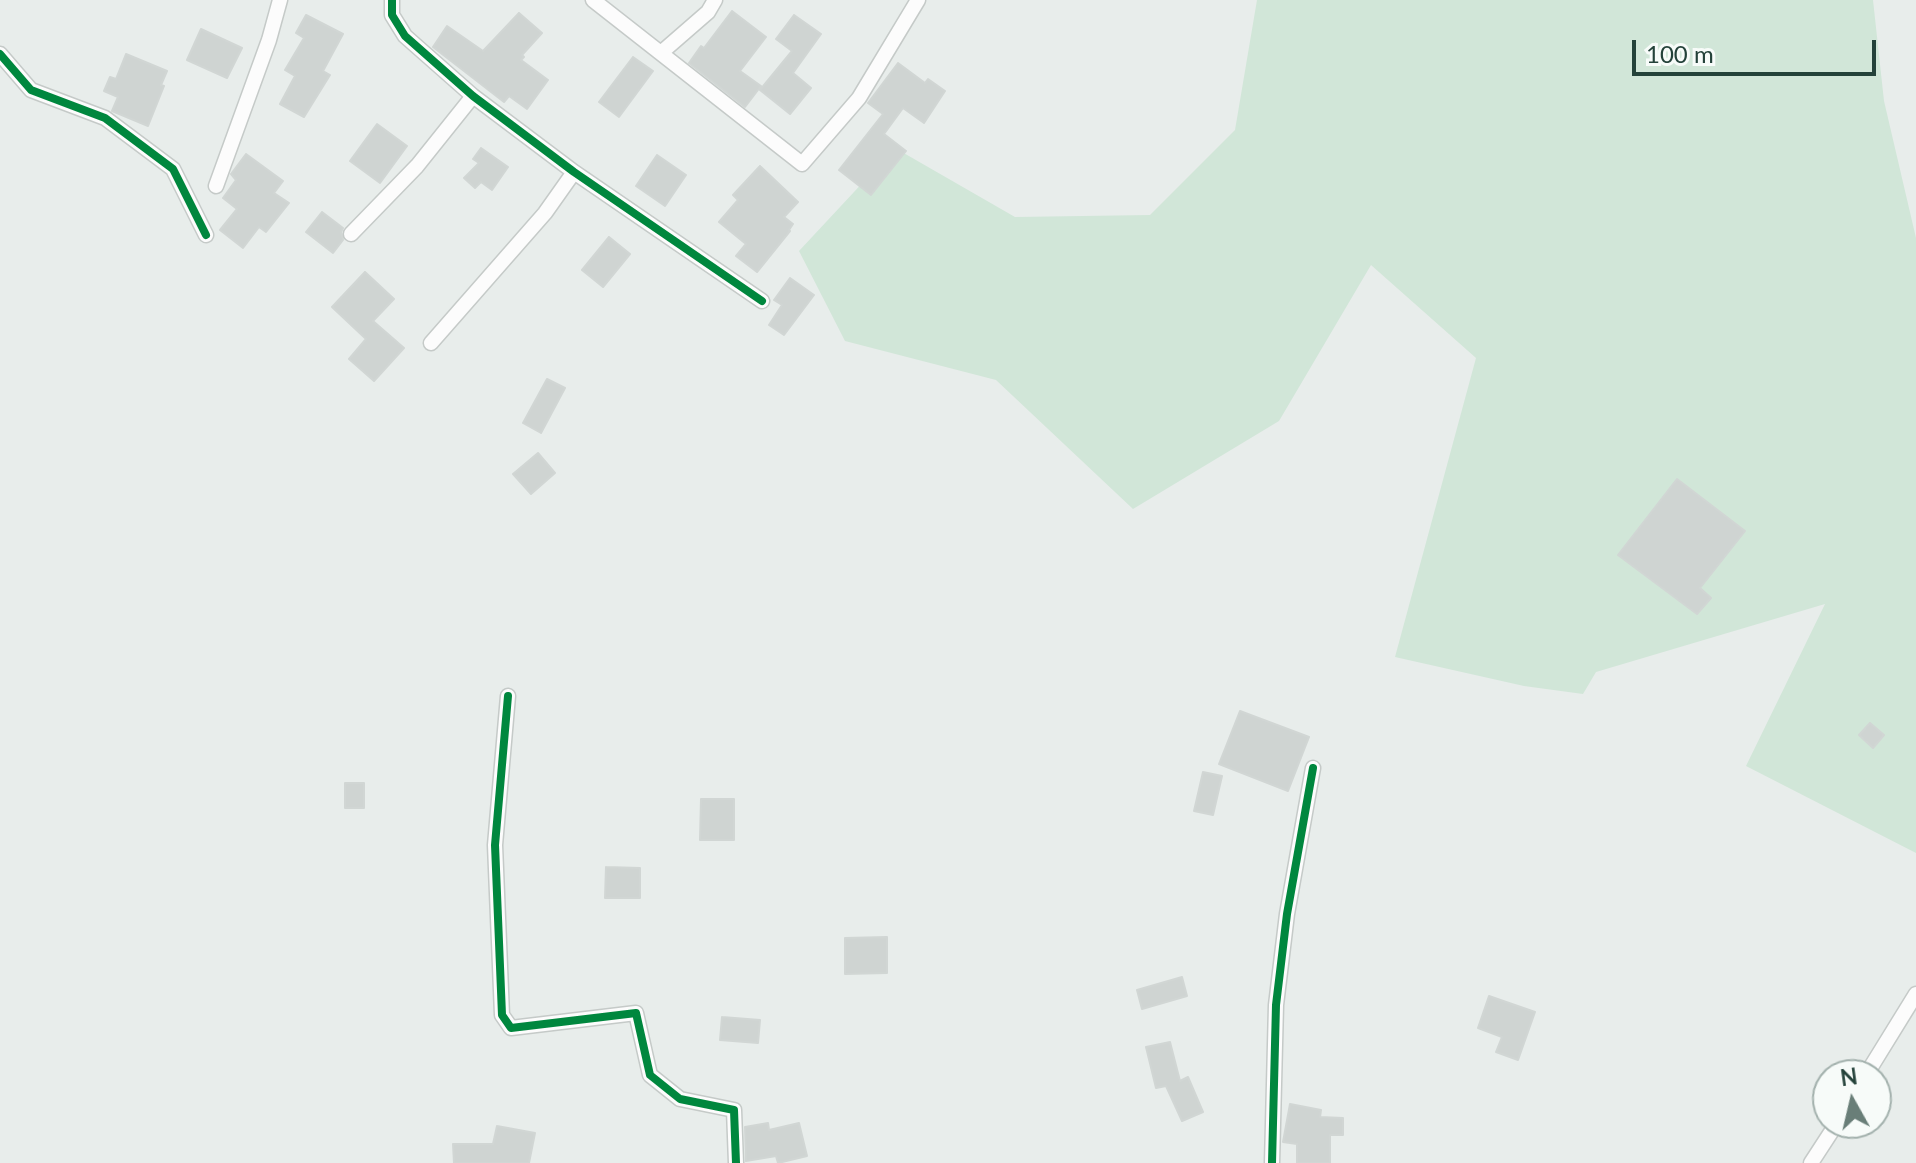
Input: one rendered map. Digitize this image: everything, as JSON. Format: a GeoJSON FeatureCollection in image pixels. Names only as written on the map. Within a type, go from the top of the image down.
{"type":"FeatureCollection","features":[{"type":"Feature","properties":{"kind":"street"},"geometry":{"type":"LineString","coordinates":[[216,186],[269,40],[280,0]]}},
{"type":"Feature","properties":{"kind":"street"},"geometry":{"type":"LineString","coordinates":[[392,0],[392,15],[405,36],[473,96],[574,172],[762,301]]}},
{"type":"Feature","properties":{"kind":"street"},"geometry":{"type":"LineString","coordinates":[[593,0],[802,164],[859,98],[918,0]]}},
{"type":"Feature","properties":{"kind":"street"},"geometry":{"type":"LineString","coordinates":[[662,52],[708,12],[715,0]]}},
{"type":"Feature","properties":{"kind":"street"},"geometry":{"type":"LineString","coordinates":[[0,54],[31,90],[105,118],[173,169],[206,235]]}},
{"type":"Feature","properties":{"kind":"street"},"geometry":{"type":"LineString","coordinates":[[351,234],[417,166],[473,96]]}},
{"type":"Feature","properties":{"kind":"street"},"geometry":{"type":"LineString","coordinates":[[431,343],[545,213],[574,172]]}},
{"type":"Feature","properties":{"kind":"street"},"geometry":{"type":"LineString","coordinates":[[508,696],[495,845],[502,1015],[511,1028],[636,1013],[650,1075],[680,1099],[734,1110],[736,1163]]}},
{"type":"Feature","properties":{"kind":"street"},"geometry":{"type":"LineString","coordinates":[[1272,1163],[1276,1005],[1287,914],[1313,768]]}},
{"type":"Feature","properties":{"kind":"street"},"geometry":{"type":"LineString","coordinates":[[1876,1059],[1916,994]]}},
{"type":"Feature","properties":{"kind":"street"},"geometry":{"type":"LineString","coordinates":[[1811,1163],[1827,1139]]}},
{"type":"Feature","properties":{"kind":"green space"},"geometry":{"type":"Polygon","coordinates":[[[1257,0],[1873,0],[1884,101],[1916,238],[1916,853],[1746,766],[1825,604],[1596,672],[1583,694],[1524,686],[1395,657],[1476,358],[1371,265],[1279,421],[1133,509],[996,380],[845,341],[799,251],[895,148],[1015,217],[1150,215],[1235,130],[1257,0]]]}},
{"type":"Feature","properties":{"kind":"building"},"geometry":{"type":"Polygon","coordinates":[[[732,11],[766,37],[740,71],[761,86],[745,107],[689,63],[732,11]]]}},
{"type":"Feature","properties":{"kind":"building"},"geometry":{"type":"Polygon","coordinates":[[[519,13],[542,33],[521,60],[548,80],[527,109],[509,96],[504,102],[433,47],[447,26],[483,51],[519,13]]]}},
{"type":"Feature","properties":{"kind":"building"},"geometry":{"type":"Polygon","coordinates":[[[306,15],[343,34],[323,71],[330,75],[304,117],[280,104],[295,76],[285,70],[304,38],[296,33],[306,15]]]}},
{"type":"Feature","properties":{"kind":"building"},"geometry":{"type":"Polygon","coordinates":[[[794,15],[821,34],[793,73],[811,88],[790,114],[760,90],[792,51],[776,39],[794,15]]]}},
{"type":"Feature","properties":{"kind":"building"},"geometry":{"type":"Polygon","coordinates":[[[201,29],[242,48],[227,78],[187,60],[201,29]]]}},
{"type":"Feature","properties":{"kind":"building"},"geometry":{"type":"Polygon","coordinates":[[[126,54],[167,71],[148,126],[112,111],[118,97],[104,91],[110,77],[116,79],[126,54]]]}},
{"type":"Feature","properties":{"kind":"building"},"geometry":{"type":"Polygon","coordinates":[[[633,57],[653,71],[619,117],[599,102],[633,57]]]}},
{"type":"Feature","properties":{"kind":"building"},"geometry":{"type":"Polygon","coordinates":[[[898,63],[925,83],[928,79],[945,91],[924,123],[903,108],[884,134],[906,151],[871,195],[839,170],[883,114],[868,103],[898,63]]]}},
{"type":"Feature","properties":{"kind":"building"},"geometry":{"type":"Polygon","coordinates":[[[377,124],[407,146],[380,183],[350,161],[377,124]]]}},
{"type":"Feature","properties":{"kind":"building"},"geometry":{"type":"Polygon","coordinates":[[[481,148],[508,167],[492,190],[481,182],[475,188],[464,178],[479,163],[473,159],[481,148]]]}},
{"type":"Feature","properties":{"kind":"building"},"geometry":{"type":"Polygon","coordinates":[[[246,154],[283,181],[274,193],[289,203],[266,232],[259,227],[243,248],[220,230],[237,209],[223,198],[236,180],[231,174],[246,154]]]}},
{"type":"Feature","properties":{"kind":"building"},"geometry":{"type":"Polygon","coordinates":[[[657,155],[686,175],[665,206],[636,186],[657,155]]]}},
{"type":"Feature","properties":{"kind":"building"},"geometry":{"type":"Polygon","coordinates":[[[760,166],[798,202],[784,217],[793,224],[790,231],[757,272],[736,256],[746,244],[719,222],[738,200],[733,195],[760,166]]]}},
{"type":"Feature","properties":{"kind":"building"},"geometry":{"type":"Polygon","coordinates":[[[322,212],[343,228],[343,240],[333,253],[306,232],[322,212]]]}},
{"type":"Feature","properties":{"kind":"building"},"geometry":{"type":"Polygon","coordinates":[[[609,237],[630,254],[603,287],[582,270],[609,237]]]}},
{"type":"Feature","properties":{"kind":"building"},"geometry":{"type":"Polygon","coordinates":[[[365,272],[394,299],[373,321],[404,348],[374,381],[349,359],[366,339],[332,307],[365,272]]]}},
{"type":"Feature","properties":{"kind":"building"},"geometry":{"type":"Polygon","coordinates":[[[790,278],[814,295],[784,335],[769,325],[782,305],[774,300],[790,278]]]}},
{"type":"Feature","properties":{"kind":"building"},"geometry":{"type":"Polygon","coordinates":[[[547,379],[565,388],[541,433],[523,423],[547,379]]]}},
{"type":"Feature","properties":{"kind":"building"},"geometry":{"type":"Polygon","coordinates":[[[538,453],[555,473],[531,494],[513,474],[538,453]]]}},
{"type":"Feature","properties":{"kind":"building"},"geometry":{"type":"Polygon","coordinates":[[[1677,479],[1745,531],[1700,588],[1711,598],[1697,614],[1618,555],[1677,479]]]}},
{"type":"Feature","properties":{"kind":"building"},"geometry":{"type":"Polygon","coordinates":[[[1240,711],[1309,737],[1288,791],[1219,764],[1240,711]]]}},
{"type":"Feature","properties":{"kind":"building"},"geometry":{"type":"Polygon","coordinates":[[[1870,723],[1884,735],[1873,748],[1859,735],[1870,723]]]}},
{"type":"Feature","properties":{"kind":"building"},"geometry":{"type":"Polygon","coordinates":[[[1203,772],[1222,776],[1213,815],[1194,811],[1203,772]]]}},
{"type":"Feature","properties":{"kind":"building"},"geometry":{"type":"Polygon","coordinates":[[[345,783],[364,783],[364,808],[345,808],[345,783]]]}},
{"type":"Feature","properties":{"kind":"building"},"geometry":{"type":"Polygon","coordinates":[[[701,799],[734,799],[734,840],[700,840],[701,799]]]}},
{"type":"Feature","properties":{"kind":"building"},"geometry":{"type":"Polygon","coordinates":[[[606,867],[640,868],[640,898],[605,898],[606,867]]]}},
{"type":"Feature","properties":{"kind":"building"},"geometry":{"type":"Polygon","coordinates":[[[887,937],[887,973],[845,974],[845,938],[887,937]]]}},
{"type":"Feature","properties":{"kind":"building"},"geometry":{"type":"Polygon","coordinates":[[[1182,977],[1187,996],[1142,1009],[1137,990],[1182,977]]]}},
{"type":"Feature","properties":{"kind":"building"},"geometry":{"type":"Polygon","coordinates":[[[1489,996],[1535,1012],[1518,1060],[1496,1052],[1502,1037],[1478,1028],[1489,996]]]}},
{"type":"Feature","properties":{"kind":"building"},"geometry":{"type":"Polygon","coordinates":[[[722,1017],[760,1020],[758,1043],[720,1040],[722,1017]]]}},
{"type":"Feature","properties":{"kind":"building"},"geometry":{"type":"Polygon","coordinates":[[[1170,1042],[1180,1081],[1188,1077],[1203,1112],[1182,1121],[1166,1086],[1156,1088],[1146,1047],[1170,1042]]]}},
{"type":"Feature","properties":{"kind":"building"},"geometry":{"type":"Polygon","coordinates":[[[1290,1104],[1321,1110],[1320,1117],[1343,1118],[1343,1135],[1330,1135],[1330,1163],[1297,1163],[1297,1144],[1283,1142],[1290,1104]]]}},
{"type":"Feature","properties":{"kind":"building"},"geometry":{"type":"Polygon","coordinates":[[[768,1123],[769,1130],[799,1123],[807,1156],[778,1163],[776,1156],[746,1161],[745,1127],[768,1123]]]}},
{"type":"Feature","properties":{"kind":"building"},"geometry":{"type":"Polygon","coordinates":[[[497,1126],[535,1133],[529,1163],[454,1163],[453,1144],[493,1144],[497,1126]]]}},
{"type":"Feature","properties":{"kind":"cycle path"},"geometry":{"type":"LineString","coordinates":[[392,0],[392,15],[405,36],[473,96],[574,172],[762,301]]}},
{"type":"Feature","properties":{"kind":"cycle path"},"geometry":{"type":"LineString","coordinates":[[0,54],[31,90],[105,118],[173,169],[206,235]]}},
{"type":"Feature","properties":{"kind":"cycle path"},"geometry":{"type":"LineString","coordinates":[[508,696],[495,845],[502,1015],[511,1028],[636,1013],[650,1075],[680,1099],[734,1110],[736,1163]]}},
{"type":"Feature","properties":{"kind":"cycle path"},"geometry":{"type":"LineString","coordinates":[[1272,1163],[1276,1005],[1287,914],[1313,768]]}}]}
